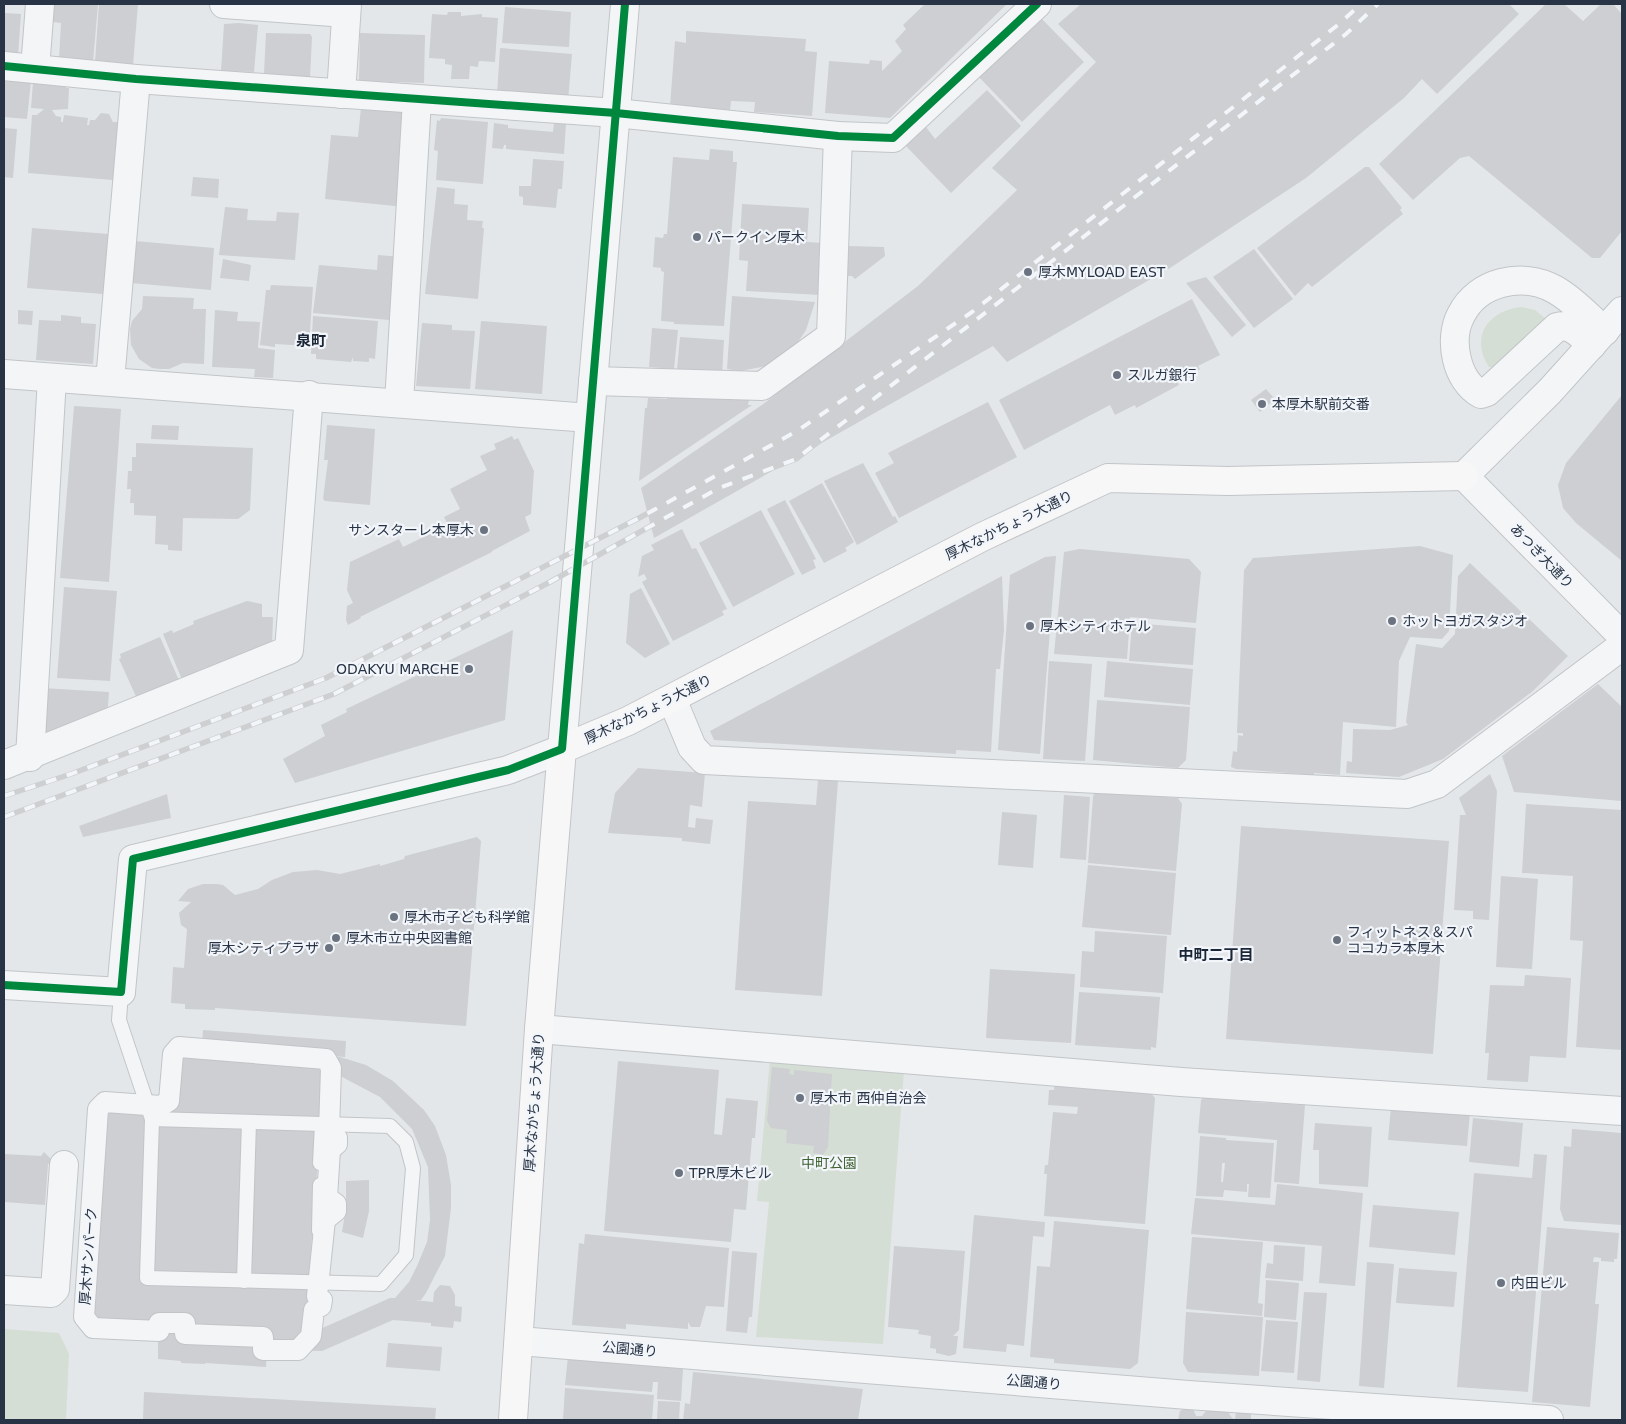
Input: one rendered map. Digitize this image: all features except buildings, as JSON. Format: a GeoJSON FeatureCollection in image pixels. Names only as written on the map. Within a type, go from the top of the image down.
{"type":"FeatureCollection","features":[{"type":"Feature","properties":{"kind":"main road","name":"厚木なかちょう大通り"},"geometry":{"type":"LineString","coordinates":[[513,1420],[539,1029],[562,749],[628,721],[982,537],[1108,478],[1228,481],[1464,476]]}},
{"type":"Feature","properties":{"kind":"street"},"geometry":{"type":"LineString","coordinates":[[35,69],[40,4]]}},
{"type":"Feature","properties":{"kind":"street"},"geometry":{"type":"LineString","coordinates":[[224,4],[346,8],[341,94]]}},
{"type":"Feature","properties":{"kind":"street"},"geometry":{"type":"LineString","coordinates":[[4,985],[121,992],[133,859],[508,770],[562,749],[625,4]]}},
{"type":"Feature","properties":{"kind":"street"},"geometry":{"type":"LineString","coordinates":[[4,66],[136,79],[616,114],[838,136],[893,138],[1037,4]]}},
{"type":"Feature","properties":{"kind":"street"},"geometry":{"type":"LineString","coordinates":[[110,381],[136,79]]}},
{"type":"Feature","properties":{"kind":"street"},"geometry":{"type":"LineString","coordinates":[[399,404],[418,100]]}},
{"type":"Feature","properties":{"kind":"street"},"geometry":{"type":"LineString","coordinates":[[593,381],[762,386],[831,336],[838,136]]}},
{"type":"Feature","properties":{"kind":"street"},"geometry":{"type":"LineString","coordinates":[[1518,280],[1540,283],[1556,290],[1606,329],[1565,325],[1557,327],[1487,392],[1481,394],[1465,380],[1457,361],[1456,337],[1460,316],[1474,297],[1495,284],[1518,280]]}},
{"type":"Feature","properties":{"kind":"street"},"geometry":{"type":"LineString","coordinates":[[1464,476],[1550,391],[1606,329]]}},
{"type":"Feature","properties":{"kind":"street"},"geometry":{"type":"LineString","coordinates":[[4,374],[309,395],[399,404],[590,418]]}},
{"type":"Feature","properties":{"kind":"street"},"geometry":{"type":"LineString","coordinates":[[30,757],[52,378]]}},
{"type":"Feature","properties":{"kind":"street"},"geometry":{"type":"LineString","coordinates":[[4,766],[289,650],[309,395]]}},
{"type":"Feature","properties":{"kind":"street","name":"あつぎ大通り"},"geometry":{"type":"LineString","coordinates":[[1464,476],[1622,636]]}},
{"type":"Feature","properties":{"kind":"street"},"geometry":{"type":"LineString","coordinates":[[672,699],[692,747],[704,760],[1407,794],[1437,784],[1622,646]]}},
{"type":"Feature","properties":{"kind":"street"},"geometry":{"type":"LineString","coordinates":[[539,1029],[1181,1082],[1622,1111]]}},
{"type":"Feature","properties":{"kind":"street","name":"厚木サンパーク"},"geometry":{"type":"LineString","coordinates":[[179,1047],[326,1059],[331,1068],[325,1124],[337,1138],[337,1144],[330,1150],[327,1197],[336,1204],[336,1211],[325,1220],[317,1296],[322,1300],[321,1306],[314,1310],[311,1336],[298,1350],[263,1350],[263,1337],[185,1334],[185,1323],[158,1323],[158,1332],[93,1328],[84,1317],[98,1110],[105,1102],[150,1112],[169,1101],[173,1054],[179,1047]]}},
{"type":"Feature","properties":{"kind":"street"},"geometry":{"type":"LineString","coordinates":[[4,1290],[51,1293],[56,1289],[64,1165]]}},
{"type":"Feature","properties":{"kind":"street","name":"公園通り"},"geometry":{"type":"LineString","coordinates":[[519,1342],[1198,1396],[1549,1420]]}},
{"type":"Feature","properties":{"kind":"lane"},"geometry":{"type":"LineString","coordinates":[[121,992],[119,1020],[150,1112],[147,1278],[381,1284],[406,1255],[413,1168],[406,1142],[390,1126],[249,1122],[150,1112]]}},
{"type":"Feature","properties":{"kind":"lane"},"geometry":{"type":"LineString","coordinates":[[244,1280],[249,1122]]}},
{"type":"Feature","properties":{"kind":"green space"},"geometry":{"type":"Polygon","coordinates":[[[1522,307],[1535,310],[1546,319],[1497,368],[1489,367],[1483,356],[1481,345],[1482,335],[1486,326],[1500,313],[1522,307]]]}},
{"type":"Feature","properties":{"kind":"green space","name":"中町公園"},"geometry":{"type":"Polygon","coordinates":[[[770,1060],[904,1070],[883,1344],[756,1337],[769,1202],[757,1201],[770,1060]]]}},
{"type":"Feature","properties":{"kind":"green space"},"geometry":{"type":"Polygon","coordinates":[[[4,1329],[59,1333],[69,1354],[66,1420],[4,1420],[4,1329]]]}},
{"type":"Feature","properties":{"kind":"railway"},"geometry":{"type":"LineString","coordinates":[[4,796],[71,774],[326,678],[641,517],[797,431],[972,312],[1339,24],[1361,4]]}},
{"type":"Feature","properties":{"kind":"railway"},"geometry":{"type":"LineString","coordinates":[[4,817],[334,694],[550,582],[719,488],[796,459],[1346,34],[1378,4]]}},
{"type":"Feature","properties":{"kind":"cycle path"},"geometry":{"type":"LineString","coordinates":[[4,985],[121,992],[133,859],[508,770],[562,749],[625,4]]}},
{"type":"Feature","properties":{"kind":"cycle path"},"geometry":{"type":"LineString","coordinates":[[4,66],[136,79],[616,113],[838,136],[893,138],[1037,4]]}},
{"type":"Feature","properties":{"kind":"place","name":"パークイン厚木"},"geometry":{"type":"Point","coordinates":[697,237]}},
{"type":"Feature","properties":{"kind":"place","name":"厚木MYLOAD EAST"},"geometry":{"type":"Point","coordinates":[1028,272]}},
{"type":"Feature","properties":{"kind":"place","name":"スルガ銀行"},"geometry":{"type":"Point","coordinates":[1117,375]}},
{"type":"Feature","properties":{"kind":"place","name":"本厚木駅前交番"},"geometry":{"type":"Point","coordinates":[1262,404]}},
{"type":"Feature","properties":{"kind":"place","name":"サンスターレ本厚木"},"geometry":{"type":"Point","coordinates":[484,530]}},
{"type":"Feature","properties":{"kind":"place","name":"ホットヨガスタジオ"},"geometry":{"type":"Point","coordinates":[1392,621]}},
{"type":"Feature","properties":{"kind":"place","name":"厚木シティホテル"},"geometry":{"type":"Point","coordinates":[1030,626]}},
{"type":"Feature","properties":{"kind":"place","name":"ODAKYU MARCHE"},"geometry":{"type":"Point","coordinates":[469,669]}},
{"type":"Feature","properties":{"kind":"place","name":"厚木市子ども科学館"},"geometry":{"type":"Point","coordinates":[394,917]}},
{"type":"Feature","properties":{"kind":"place","name":"厚木市立中央図書館"},"geometry":{"type":"Point","coordinates":[336,938]}},
{"type":"Feature","properties":{"kind":"place","name":"フィットネス＆スパ ココカラ本厚木"},"geometry":{"type":"Point","coordinates":[1337,940]}},
{"type":"Feature","properties":{"kind":"place","name":"厚木シティプラザ"},"geometry":{"type":"Point","coordinates":[329,948]}},
{"type":"Feature","properties":{"kind":"place","name":"厚木市 西仲自治会"},"geometry":{"type":"Point","coordinates":[800,1098]}},
{"type":"Feature","properties":{"kind":"place","name":"TPR厚木ビル"},"geometry":{"type":"Point","coordinates":[679,1173]}},
{"type":"Feature","properties":{"kind":"place","name":"内田ビル"},"geometry":{"type":"Point","coordinates":[1501,1283]}},
{"type":"Feature","properties":{"kind":"district","name":"泉町"},"geometry":{"type":"Point","coordinates":[311,341]}},
{"type":"Feature","properties":{"kind":"district","name":"中町二丁目"},"geometry":{"type":"Point","coordinates":[1216,955]}}]}
